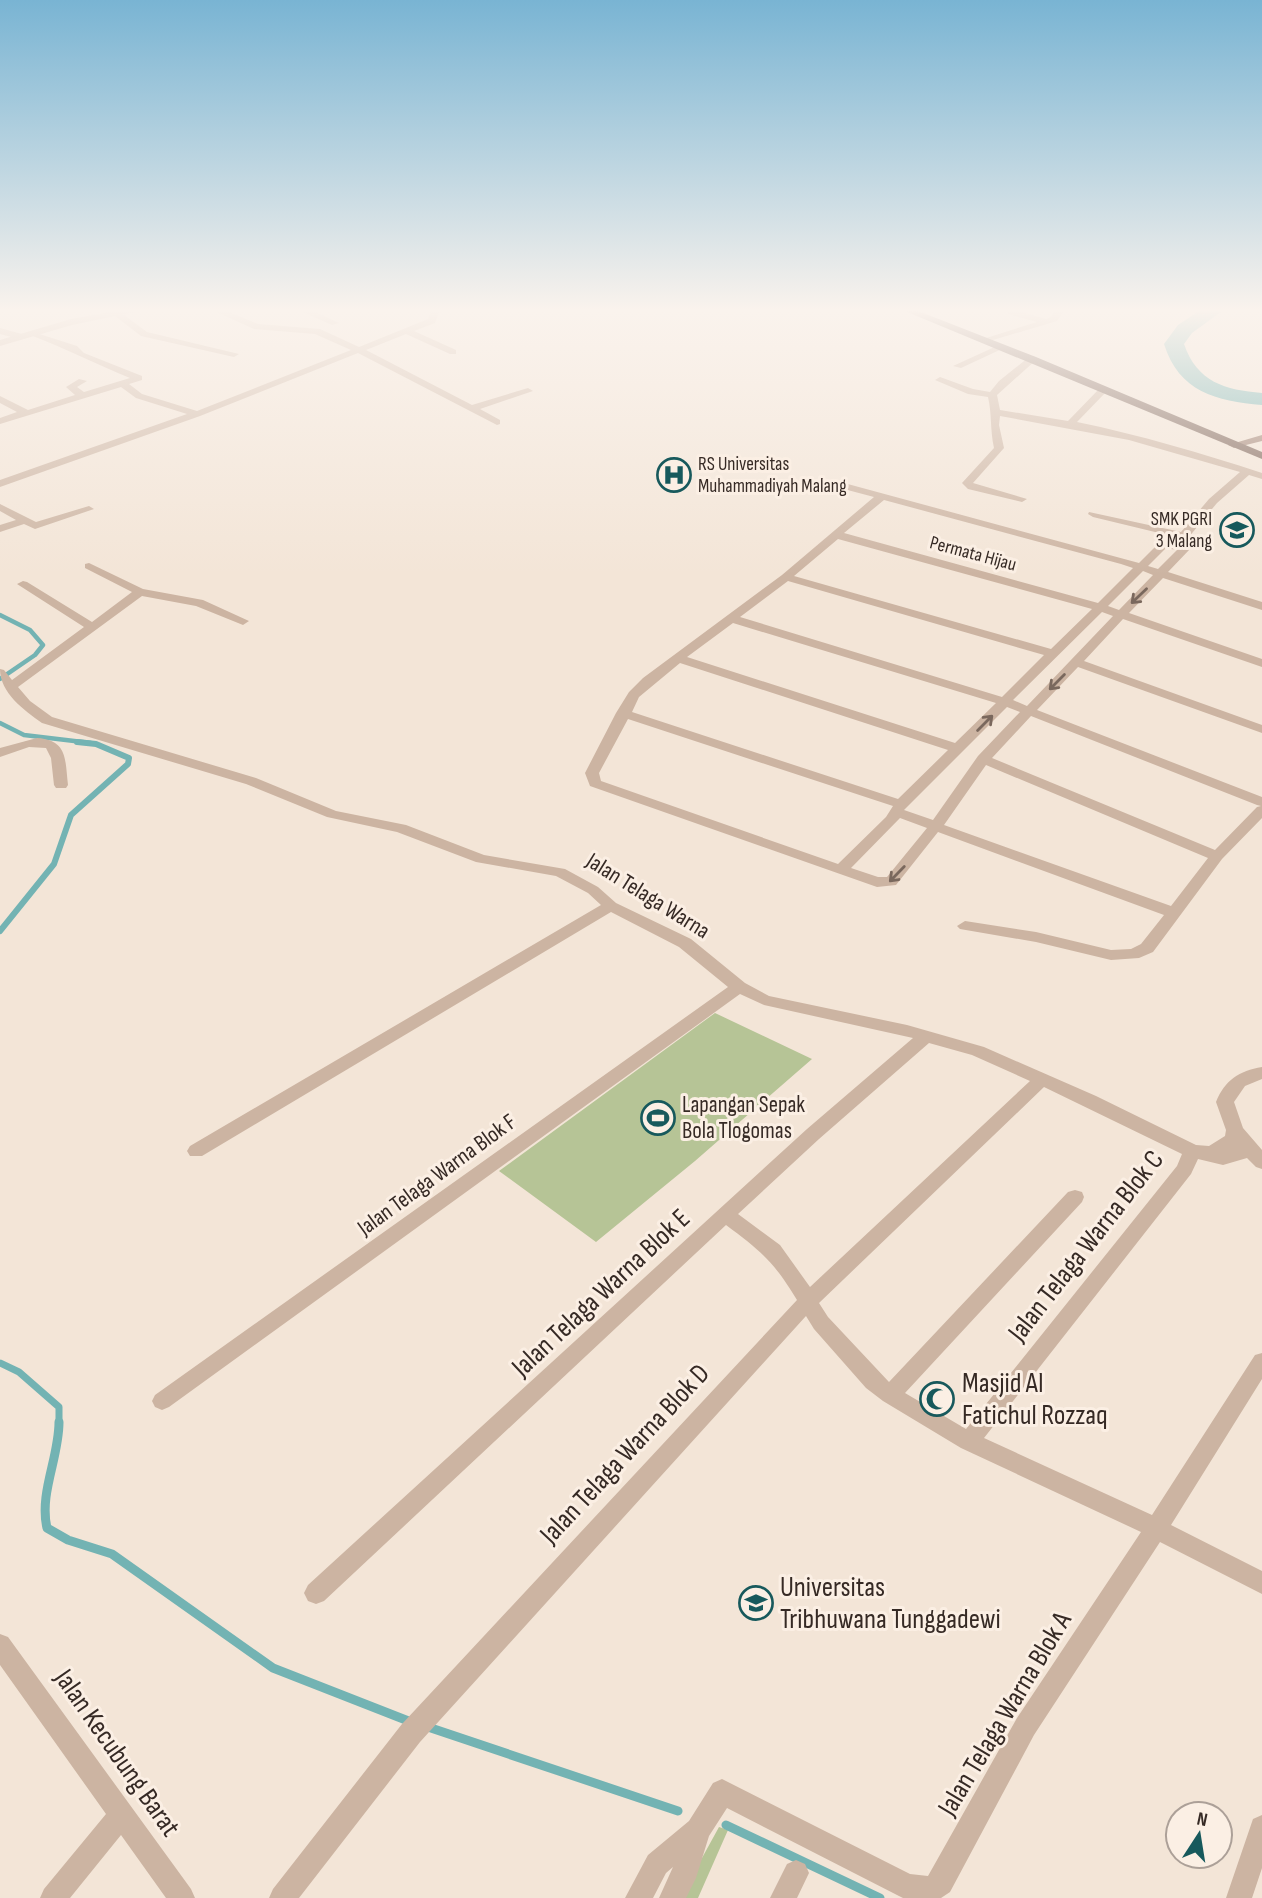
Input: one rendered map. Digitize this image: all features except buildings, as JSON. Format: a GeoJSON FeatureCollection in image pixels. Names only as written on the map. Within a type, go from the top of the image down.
{"type":"FeatureCollection","features":[{"type":"Feature","properties":{"kind":"main road"},"geometry":{"type":"LineString","coordinates":[[1120,398],[1262,457]]}},
{"type":"Feature","properties":{"kind":"main road"},"geometry":{"type":"LineString","coordinates":[[1234,445],[1262,438]]}},
{"type":"Feature","properties":{"kind":"street"},"geometry":{"type":"LineString","coordinates":[[0,412],[18,411],[67,398]]}},
{"type":"Feature","properties":{"kind":"street"},"geometry":{"type":"LineString","coordinates":[[144,398],[197,414]]}},
{"type":"Feature","properties":{"kind":"street"},"geometry":{"type":"LineString","coordinates":[[0,484],[238,398]]}},
{"type":"Feature","properties":{"kind":"street"},"geometry":{"type":"LineString","coordinates":[[451,398],[497,422]]}},
{"type":"Feature","properties":{"kind":"street"},"geometry":{"type":"LineString","coordinates":[[472,408],[506,398]]}},
{"type":"Feature","properties":{"kind":"street"},"geometry":{"type":"LineString","coordinates":[[993,398],[999,448],[967,483],[1022,499]]}},
{"type":"Feature","properties":{"kind":"street"},"geometry":{"type":"LineString","coordinates":[[1070,424],[1095,398]]}},
{"type":"Feature","properties":{"kind":"street"},"geometry":{"type":"LineString","coordinates":[[0,399],[18,411]]}},
{"type":"Feature","properties":{"kind":"street"},"geometry":{"type":"LineString","coordinates":[[0,421],[18,411]]}},
{"type":"Feature","properties":{"kind":"street"},"geometry":{"type":"LineString","coordinates":[[996,412],[1070,424],[1162,446],[1262,477]]}},
{"type":"Feature","properties":{"kind":"street"},"geometry":{"type":"LineString","coordinates":[[1093,514],[1184,536],[1213,501],[1247,471]]}},
{"type":"Feature","properties":{"kind":"street"},"geometry":{"type":"LineString","coordinates":[[844,486],[1141,567],[1262,606]]}},
{"type":"Feature","properties":{"kind":"street"},"geometry":{"type":"LineString","coordinates":[[841,870],[892,819],[898,808],[1163,545],[1184,548],[1184,551],[983,759],[936,826],[891,882],[877,882],[841,870],[596,783],[593,773],[634,695],[677,658],[786,577],[882,496]]}},
{"type":"Feature","properties":{"kind":"street"},"geometry":{"type":"LineString","coordinates":[[0,507],[23,521],[38,526],[89,509]]}},
{"type":"Feature","properties":{"kind":"street"},"geometry":{"type":"LineString","coordinates":[[0,529],[23,521]]}},
{"type":"Feature","properties":{"kind":"street","name":"Permata Hijau"},"geometry":{"type":"LineString","coordinates":[[838,535],[1099,607],[1262,663]]}},
{"type":"Feature","properties":{"kind":"street"},"geometry":{"type":"LineString","coordinates":[[89,566],[139,592],[199,603],[243,621]]}},
{"type":"Feature","properties":{"kind":"street"},"geometry":{"type":"LineString","coordinates":[[786,577],[1054,654]]}},
{"type":"Feature","properties":{"kind":"street"},"geometry":{"type":"LineString","coordinates":[[23,584],[92,627]]}},
{"type":"Feature","properties":{"kind":"street"},"geometry":{"type":"LineString","coordinates":[[7,680],[92,627],[139,592]]}},
{"type":"Feature","properties":{"kind":"street"},"geometry":{"type":"LineString","coordinates":[[729,618],[1006,702],[1262,802]]}},
{"type":"Feature","properties":{"kind":"street"},"geometry":{"type":"LineString","coordinates":[[677,658],[958,749]]}},
{"type":"Feature","properties":{"kind":"street"},"geometry":{"type":"LineString","coordinates":[[1076,662],[1262,729]]}},
{"type":"Feature","properties":{"kind":"street","name":"Jalan Telaga Warna"},"geometry":{"type":"LineString","coordinates":[[7,680],[25,704],[47,720],[251,781],[332,814],[401,828],[470,855],[560,872],[593,890],[611,906],[685,943],[739,987],[764,1000],[926,1036],[999,1059],[1198,1153]]}},
{"type":"Feature","properties":{"kind":"street"},"geometry":{"type":"LineString","coordinates":[[623,713],[898,808],[936,826],[1174,913]]}},
{"type":"Feature","properties":{"kind":"street"},"geometry":{"type":"LineString","coordinates":[[0,753],[37,743],[52,746],[56,751],[61,785]]}},
{"type":"Feature","properties":{"kind":"street"},"geometry":{"type":"LineString","coordinates":[[983,759],[1217,856]]}},
{"type":"Feature","properties":{"kind":"street"},"geometry":{"type":"LineString","coordinates":[[965,926],[1123,956],[1147,948],[1217,856],[1262,810]]}},
{"type":"Feature","properties":{"kind":"street"},"geometry":{"type":"LineString","coordinates":[[196,1152],[611,906]]}},
{"type":"Feature","properties":{"kind":"street","name":"Jalan Telaga Warna Blok F"},"geometry":{"type":"LineString","coordinates":[[162,1401],[739,987]]}},
{"type":"Feature","properties":{"kind":"street","name":"Jalan Telaga Warna Blok E"},"geometry":{"type":"LineString","coordinates":[[316,1593],[726,1215],[926,1036]]}},
{"type":"Feature","properties":{"kind":"street"},"geometry":{"type":"LineString","coordinates":[[1262,1073],[1242,1079],[1228,1093],[1225,1102],[1235,1130],[1262,1162]]}},
{"type":"Feature","properties":{"kind":"street","name":"Jalan Telaga Warna Blok D"},"geometry":{"type":"LineString","coordinates":[[282,1898],[418,1725],[625,1503],[807,1301],[1042,1079]]}},
{"type":"Feature","properties":{"kind":"street"},"geometry":{"type":"LineString","coordinates":[[1198,1153],[1234,1139],[1235,1130]]}},
{"type":"Feature","properties":{"kind":"street"},"geometry":{"type":"LineString","coordinates":[[1198,1153],[1214,1158],[1227,1158],[1248,1147]]}},
{"type":"Feature","properties":{"kind":"street","name":"Jalan Telaga Warna Blok C"},"geometry":{"type":"LineString","coordinates":[[969,1441],[1198,1153]]}},
{"type":"Feature","properties":{"kind":"street"},"geometry":{"type":"LineString","coordinates":[[890,1395],[1075,1197]]}},
{"type":"Feature","properties":{"kind":"street"},"geometry":{"type":"LineString","coordinates":[[726,1215],[773,1250],[828,1331],[873,1382],[890,1395],[969,1441],[1154,1527],[1262,1583]]}},
{"type":"Feature","properties":{"kind":"street","name":"Jalan Telaga Warna Blok A"},"geometry":{"type":"LineString","coordinates":[[698,1829],[722,1792],[906,1886],[924,1891],[934,1889],[941,1883],[1037,1708],[1154,1527],[1191,1477],[1262,1361]]}},
{"type":"Feature","properties":{"kind":"street","name":"Jalan Kecubung Barat"},"geometry":{"type":"LineString","coordinates":[[0,1645],[182,1898]]}},
{"type":"Feature","properties":{"kind":"street"},"geometry":{"type":"LineString","coordinates":[[53,1898],[121,1816]]}},
{"type":"Feature","properties":{"kind":"street"},"geometry":{"type":"LineString","coordinates":[[1238,1898],[1262,1828]]}},
{"type":"Feature","properties":{"kind":"street"},"geometry":{"type":"LineString","coordinates":[[638,1898],[657,1864],[698,1829]]}},
{"type":"Feature","properties":{"kind":"street"},"geometry":{"type":"LineString","coordinates":[[672,1898],[683,1878],[698,1829]]}},
{"type":"Feature","properties":{"kind":"street"},"geometry":{"type":"LineString","coordinates":[[783,1898],[796,1873]]}},
{"type":"Feature","properties":{"kind":"green space","name":"Lapangan Sepak Bola Tlogomas"},"geometry":{"type":"Polygon","coordinates":[[[715,1013],[812,1059],[695,1161],[596,1242],[499,1171],[715,1013]]]}},
{"type":"Feature","properties":{"kind":"green space"},"geometry":{"type":"Polygon","coordinates":[[[719,1827],[728,1830],[698,1898],[680,1898],[719,1827]]]}},
{"type":"Feature","properties":{"kind":"waterway"},"geometry":{"type":"LineString","coordinates":[[1246,398],[1262,399]]}},
{"type":"Feature","properties":{"kind":"waterway"},"geometry":{"type":"LineString","coordinates":[[0,615],[30,630],[43,645],[35,655],[0,679]]}},
{"type":"Feature","properties":{"kind":"waterway"},"geometry":{"type":"LineString","coordinates":[[0,723],[24,735],[91,743]]}},
{"type":"Feature","properties":{"kind":"waterway"},"geometry":{"type":"LineString","coordinates":[[0,931],[54,864],[71,815],[128,764],[129,758],[96,744],[77,742]]}},
{"type":"Feature","properties":{"kind":"waterway"},"geometry":{"type":"LineString","coordinates":[[0,1363],[19,1372],[59,1407],[59,1422]]}},
{"type":"Feature","properties":{"kind":"waterway"},"geometry":{"type":"LineString","coordinates":[[59,1422],[47,1489],[47,1528],[68,1540],[112,1554],[273,1668],[411,1722]]}},
{"type":"Feature","properties":{"kind":"waterway"},"geometry":{"type":"LineString","coordinates":[[425,1726],[678,1811]]}},
{"type":"Feature","properties":{"kind":"waterway"},"geometry":{"type":"LineString","coordinates":[[726,1825],[880,1898]]}},
{"type":"Feature","properties":{"kind":"place","name":"RS Universitas Muhammadiyah Malang"},"geometry":{"type":"Point","coordinates":[674,475]}},
{"type":"Feature","properties":{"kind":"place","name":"SMK PGRI 3 Malang"},"geometry":{"type":"Point","coordinates":[1237,530]}},
{"type":"Feature","properties":{"kind":"place","name":"Lapangan Sepak Bola Tlogomas"},"geometry":{"type":"Point","coordinates":[658,1118]}},
{"type":"Feature","properties":{"kind":"place","name":"Masjid Al Fatichul Rozzaq"},"geometry":{"type":"Point","coordinates":[937,1399]}},
{"type":"Feature","properties":{"kind":"place","name":"Universitas Tribhuwana Tunggadewi"},"geometry":{"type":"Point","coordinates":[756,1603]}}]}
